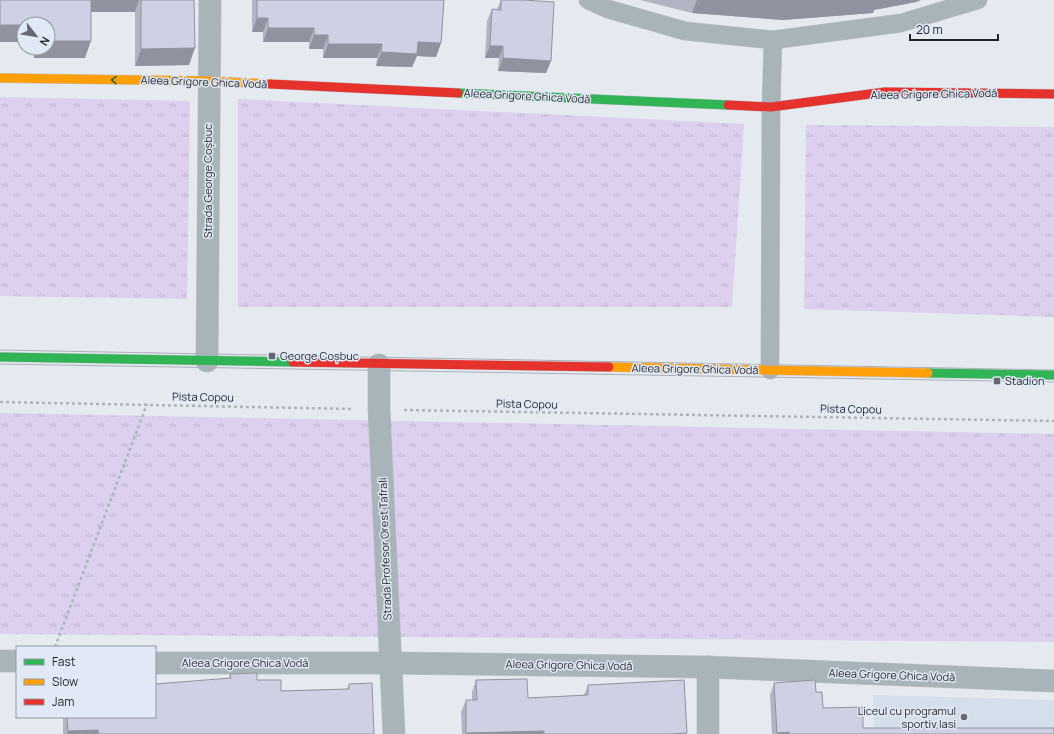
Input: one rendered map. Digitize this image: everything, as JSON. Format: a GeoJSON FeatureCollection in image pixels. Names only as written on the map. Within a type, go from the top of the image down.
{"type":"FeatureCollection","features":[{"type":"Feature","properties":{"kind":"street","name":"Strada George Coșbuc"},"geometry":{"type":"LineString","coordinates":[[207,361],[210,0]]}},
{"type":"Feature","properties":{"kind":"street","name":"Aleea Grigore Ghica Vodă"},"geometry":{"type":"LineString","coordinates":[[0,78],[209,81],[771,107],[885,92],[1054,94]]}},
{"type":"Feature","properties":{"kind":"street","name":"Aleea Grigore Ghica Vodă"},"geometry":{"type":"LineString","coordinates":[[0,357],[379,365],[1054,375]]}},
{"type":"Feature","properties":{"kind":"street","name":"Strada Profesor Orest Tafrali"},"geometry":{"type":"LineString","coordinates":[[379,365],[379,409],[394,734]]}},
{"type":"Feature","properties":{"kind":"street"},"geometry":{"type":"LineString","coordinates":[[0,661],[16,661]]}},
{"type":"Feature","properties":{"kind":"street","name":"Aleea Grigore Ghica Vodă"},"geometry":{"type":"LineString","coordinates":[[156,663],[390,663],[708,667],[1054,681]]}},
{"type":"Feature","properties":{"kind":"street"},"geometry":{"type":"LineString","coordinates":[[708,667],[708,734]]}},
{"type":"Feature","properties":{"kind":"lane"},"geometry":{"type":"LineString","coordinates":[[588,0],[608,9],[685,31],[773,40],[901,23],[978,0]]}},
{"type":"Feature","properties":{"kind":"lane"},"geometry":{"type":"LineString","coordinates":[[770,370],[771,107],[773,40]]}},
{"type":"Feature","properties":{"kind":"path","name":"Pista Copou"},"geometry":{"type":"LineString","coordinates":[[0,402],[1054,421]]}},
{"type":"Feature","properties":{"kind":"path"},"geometry":{"type":"LineString","coordinates":[[55,646],[148,404]]}},
{"type":"Feature","properties":{"kind":"shaded area","name":"Liceul cu programul sportiv Iasi"},"geometry":{"type":"Polygon","coordinates":[[[873,695],[1054,700],[1054,734],[874,734],[873,695]]]}},
{"type":"Feature","properties":{"kind":"green space"},"geometry":{"type":"Polygon","coordinates":[[[0,97],[190,101],[187,299],[0,296],[0,97]]]}},
{"type":"Feature","properties":{"kind":"green space"},"geometry":{"type":"Polygon","coordinates":[[[238,99],[744,124],[732,307],[238,307],[238,99]]]}},
{"type":"Feature","properties":{"kind":"green space"},"geometry":{"type":"Polygon","coordinates":[[[806,125],[1054,127],[1054,317],[804,309],[806,125]]]}},
{"type":"Feature","properties":{"kind":"green space"},"geometry":{"type":"Polygon","coordinates":[[[0,413],[1054,434],[1054,642],[0,634],[0,413]]]}},
{"type":"Feature","properties":{"kind":"building"},"geometry":{"type":"Polygon","coordinates":[[[0,0],[91,0],[91,41],[56,41],[56,16],[16,16],[16,25],[0,25],[0,0]]]}},
{"type":"Feature","properties":{"kind":"building"},"geometry":{"type":"Polygon","coordinates":[[[141,0],[194,0],[195,48],[141,49],[141,0]]]}},
{"type":"Feature","properties":{"kind":"building"},"geometry":{"type":"Polygon","coordinates":[[[257,0],[444,0],[441,43],[418,42],[417,54],[381,52],[382,44],[328,44],[328,35],[314,35],[314,28],[268,28],[268,18],[257,18],[257,0]]]}},
{"type":"Feature","properties":{"kind":"building"},"geometry":{"type":"Polygon","coordinates":[[[501,0],[554,2],[551,61],[503,58],[503,46],[490,46],[492,9],[501,10],[501,0]]]}},
{"type":"Feature","properties":{"kind":"building"},"geometry":{"type":"Polygon","coordinates":[[[257,673],[257,680],[281,680],[281,691],[349,689],[349,684],[372,683],[374,734],[99,734],[98,730],[68,731],[67,718],[156,718],[156,684],[231,678],[230,674],[257,673]]]}},
{"type":"Feature","properties":{"kind":"building"},"geometry":{"type":"Polygon","coordinates":[[[527,679],[528,698],[588,695],[588,685],[684,680],[687,733],[544,734],[544,731],[466,733],[466,700],[477,700],[476,680],[527,679]]]}},
{"type":"Feature","properties":{"kind":"building"},"geometry":{"type":"Polygon","coordinates":[[[815,680],[816,692],[822,692],[823,708],[863,707],[863,728],[1054,728],[1054,734],[777,733],[774,683],[815,680]]]}},
{"type":"Feature","properties":{"kind":"tram line"},"geometry":{"type":"LineString","coordinates":[[0,350],[1054,370]]}},
{"type":"Feature","properties":{"kind":"tram line"},"geometry":{"type":"LineString","coordinates":[[0,364],[1054,382]]}},
{"type":"Feature","properties":{"kind":"traffic: fast"},"geometry":{"type":"LineString","coordinates":[[458,93],[728,105]]}},
{"type":"Feature","properties":{"kind":"traffic: fast"},"geometry":{"type":"LineString","coordinates":[[0,357],[293,362]]}},
{"type":"Feature","properties":{"kind":"traffic: fast"},"geometry":{"type":"LineString","coordinates":[[928,373],[1054,375]]}},
{"type":"Feature","properties":{"kind":"traffic: slow"},"geometry":{"type":"LineString","coordinates":[[0,78],[209,81],[270,84]]}},
{"type":"Feature","properties":{"kind":"traffic: slow"},"geometry":{"type":"LineString","coordinates":[[609,367],[928,373]]}},
{"type":"Feature","properties":{"kind":"traffic: jam"},"geometry":{"type":"LineString","coordinates":[[270,84],[458,93]]}},
{"type":"Feature","properties":{"kind":"traffic: jam"},"geometry":{"type":"LineString","coordinates":[[728,105],[771,107],[885,92],[1054,94]]}},
{"type":"Feature","properties":{"kind":"traffic: jam"},"geometry":{"type":"LineString","coordinates":[[293,362],[609,367]]}},
{"type":"Feature","properties":{"kind":"place","name":"George Coșbuc"},"geometry":{"type":"Point","coordinates":[272,356]}},
{"type":"Feature","properties":{"kind":"place","name":"Stadion"},"geometry":{"type":"Point","coordinates":[997,381]}},
{"type":"Feature","properties":{"kind":"place","name":"Liceul cu programul sportiv Iasi"},"geometry":{"type":"Point","coordinates":[964,717]}}]}
